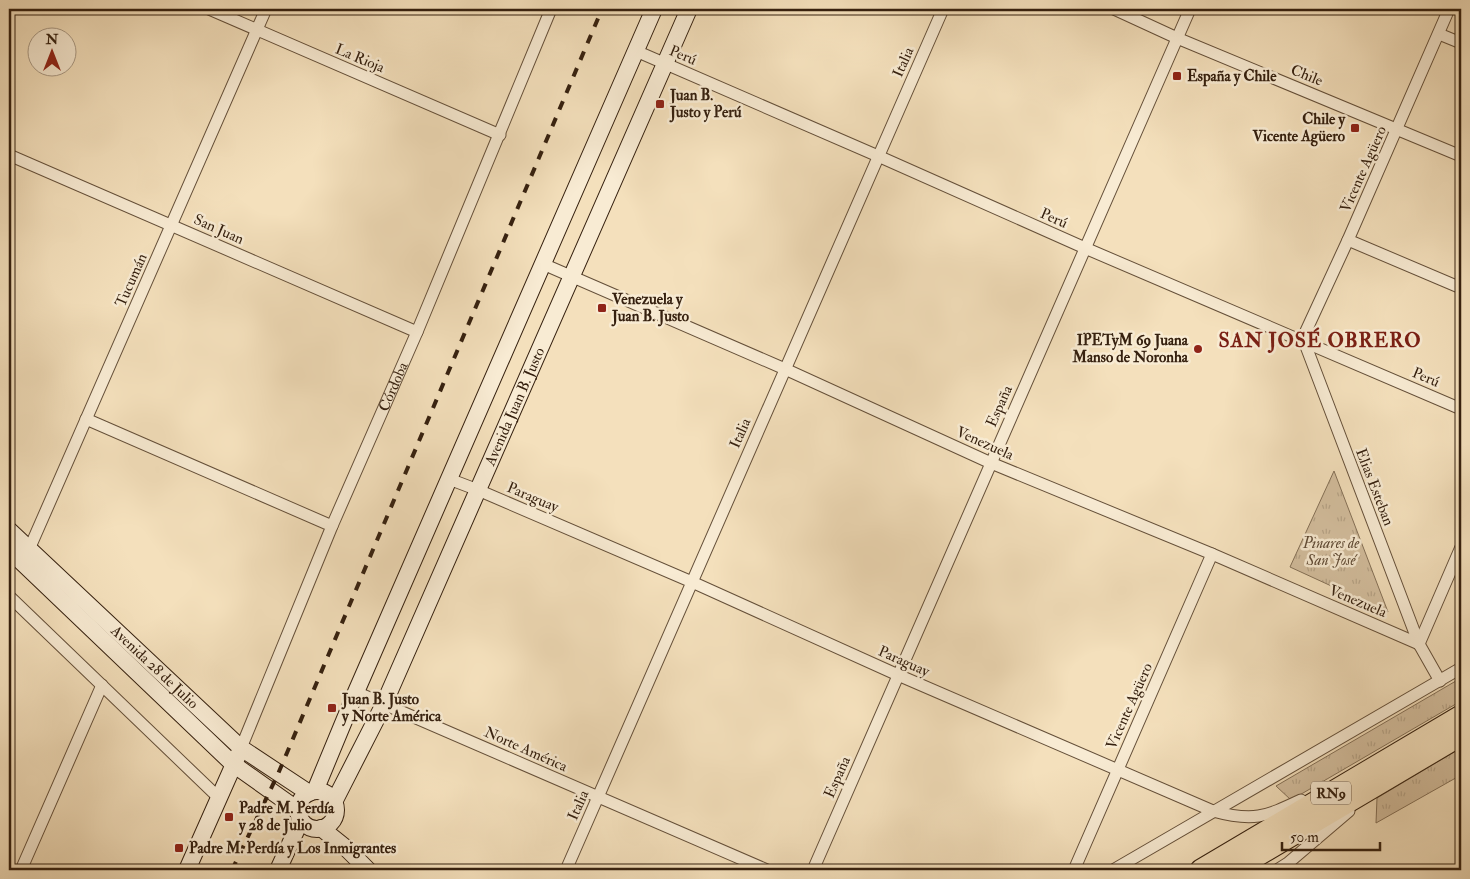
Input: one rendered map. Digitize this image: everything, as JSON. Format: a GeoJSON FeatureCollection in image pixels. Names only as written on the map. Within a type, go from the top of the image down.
{"type":"FeatureCollection","features":[{"type":"Feature","properties":{"kind":"highway","name":"RN9"},"geometry":{"type":"LineString","coordinates":[[1201,870],[1461,716]]}},
{"type":"Feature","properties":{"kind":"highway","name":"RN9"},"geometry":{"type":"LineString","coordinates":[[1234,870],[1461,735]]}},
{"type":"Feature","properties":{"kind":"main road","name":"Avenida Juan B. Justo"},"geometry":{"type":"LineString","coordinates":[[312,792],[654,9]]}},
{"type":"Feature","properties":{"kind":"main road","name":"Avenida Juan B. Justo"},"geometry":{"type":"LineString","coordinates":[[335,807],[384,704],[570,276],[689,9]]}},
{"type":"Feature","properties":{"kind":"main road","name":"Avenida 28 de Julio"},"geometry":{"type":"LineString","coordinates":[[9,530],[26,556],[234,764],[307,821],[346,848],[368,870]]}},
{"type":"Feature","properties":{"kind":"main road","name":"Avenida 28 de Julio"},"geometry":{"type":"LineString","coordinates":[[9,550],[26,556],[240,748],[312,792]]}},
{"type":"Feature","properties":{"kind":"main road","name":"Córdoba"},"geometry":{"type":"LineString","coordinates":[[187,870],[240,748]]}},
{"type":"Feature","properties":{"kind":"main road"},"geometry":{"type":"LineString","coordinates":[[290,870],[307,821],[300,800],[312,792],[326,794],[335,807],[346,848]]}},
{"type":"Feature","properties":{"kind":"main road"},"geometry":{"type":"LineString","coordinates":[[307,821],[331,822],[335,807]]}},
{"type":"Feature","properties":{"kind":"main road"},"geometry":{"type":"LineString","coordinates":[[278,870],[307,821]]}},
{"type":"Feature","properties":{"kind":"street","name":"La Rioja"},"geometry":{"type":"LineString","coordinates":[[209,9],[500,134]]}},
{"type":"Feature","properties":{"kind":"street","name":"Tucumán"},"geometry":{"type":"LineString","coordinates":[[26,556],[266,9]]}},
{"type":"Feature","properties":{"kind":"street","name":"Córdoba"},"geometry":{"type":"LineString","coordinates":[[240,748],[332,526],[417,332],[552,9]]}},
{"type":"Feature","properties":{"kind":"street","name":"Italia"},"geometry":{"type":"LineString","coordinates":[[566,870],[943,9]]}},
{"type":"Feature","properties":{"kind":"street","name":"Chile"},"geometry":{"type":"LineString","coordinates":[[1114,9],[1177,38],[1461,156]]}},
{"type":"Feature","properties":{"kind":"street","name":"España"},"geometry":{"type":"LineString","coordinates":[[813,870],[1190,9]]}},
{"type":"Feature","properties":{"kind":"street","name":"Vicente Agüero"},"geometry":{"type":"LineString","coordinates":[[1304,341],[1306,332],[1450,9]]}},
{"type":"Feature","properties":{"kind":"street"},"geometry":{"type":"LineString","coordinates":[[1438,34],[1461,43]]}},
{"type":"Feature","properties":{"kind":"street","name":"Perú"},"geometry":{"type":"LineString","coordinates":[[636,51],[1085,248],[1461,409]]}},
{"type":"Feature","properties":{"kind":"street","name":"San Juan"},"geometry":{"type":"LineString","coordinates":[[9,155],[417,332]]}},
{"type":"Feature","properties":{"kind":"street"},"geometry":{"type":"LineString","coordinates":[[1348,240],[1461,288]]}},
{"type":"Feature","properties":{"kind":"street","name":"Venezuela"},"geometry":{"type":"LineString","coordinates":[[543,264],[785,369],[991,463],[1212,554],[1419,644]]}},
{"type":"Feature","properties":{"kind":"street","name":"Elias Esteban"},"geometry":{"type":"LineString","coordinates":[[1304,341],[1419,644],[1440,681]]}},
{"type":"Feature","properties":{"kind":"street"},"geometry":{"type":"LineString","coordinates":[[86,419],[332,526]]}},
{"type":"Feature","properties":{"kind":"street","name":"Paraguay"},"geometry":{"type":"LineString","coordinates":[[448,479],[478,490],[692,582],[898,675],[1118,769],[1213,812],[1236,818],[1251,818],[1270,814],[1317,793],[1351,781]]}},
{"type":"Feature","properties":{"kind":"street"},"geometry":{"type":"LineString","coordinates":[[1419,644],[1461,547]]}},
{"type":"Feature","properties":{"kind":"street","name":"Vicente Agüero"},"geometry":{"type":"LineString","coordinates":[[1074,870],[1212,554]]}},
{"type":"Feature","properties":{"kind":"street"},"geometry":{"type":"LineString","coordinates":[[9,596],[218,798]]}},
{"type":"Feature","properties":{"kind":"street"},"geometry":{"type":"LineString","coordinates":[[1113,870],[1461,668]]}},
{"type":"Feature","properties":{"kind":"street"},"geometry":{"type":"LineString","coordinates":[[21,870],[102,685]]}},
{"type":"Feature","properties":{"kind":"street","name":"Norte América"},"geometry":{"type":"LineString","coordinates":[[356,692],[767,870]]}},
{"type":"Feature","properties":{"kind":"street"},"geometry":{"type":"LineString","coordinates":[[1277,870],[1288,863],[1381,784]]}},
{"type":"Feature","properties":{"kind":"green space","name":"Pinares de San José"},"geometry":{"type":"Polygon","coordinates":[[[1334,471],[1388,612],[1290,567],[1334,471]]]}},
{"type":"Feature","properties":{"kind":"green space"},"geometry":{"type":"Polygon","coordinates":[[[1461,678],[1461,701],[1291,800],[1276,786],[1461,678]]]}},
{"type":"Feature","properties":{"kind":"green space"},"geometry":{"type":"Polygon","coordinates":[[[1461,748],[1461,775],[1376,823],[1377,798],[1461,748]]]}},
{"type":"Feature","properties":{"kind":"railway"},"geometry":{"type":"LineString","coordinates":[[232,870],[278,774],[602,9]]}},
{"type":"Feature","properties":{"kind":"place","name":"España y Chile"},"geometry":{"type":"Point","coordinates":[1177,76]}},
{"type":"Feature","properties":{"kind":"place","name":"Juan B. Justo y Perú"},"geometry":{"type":"Point","coordinates":[660,104]}},
{"type":"Feature","properties":{"kind":"place","name":"Chile y Vicente Agüero"},"geometry":{"type":"Point","coordinates":[1355,128]}},
{"type":"Feature","properties":{"kind":"place","name":"Venezuela y Juan B. Justo"},"geometry":{"type":"Point","coordinates":[602,308]}},
{"type":"Feature","properties":{"kind":"place","name":"IPETyM 69 Juana Manso de Noronha"},"geometry":{"type":"Point","coordinates":[1198,349]}},
{"type":"Feature","properties":{"kind":"place","name":"Juan B. Justo y Norte América"},"geometry":{"type":"Point","coordinates":[332,708]}},
{"type":"Feature","properties":{"kind":"place","name":"Padre M. Perdía y 28 de Julio"},"geometry":{"type":"Point","coordinates":[229,817]}},
{"type":"Feature","properties":{"kind":"place","name":"Padre M. Perdía y Los Inmigrantes"},"geometry":{"type":"Point","coordinates":[179,848]}},
{"type":"Feature","properties":{"kind":"district","name":"SAN JOSÉ OBRERO"},"geometry":{"type":"Point","coordinates":[1320,340]}}]}
